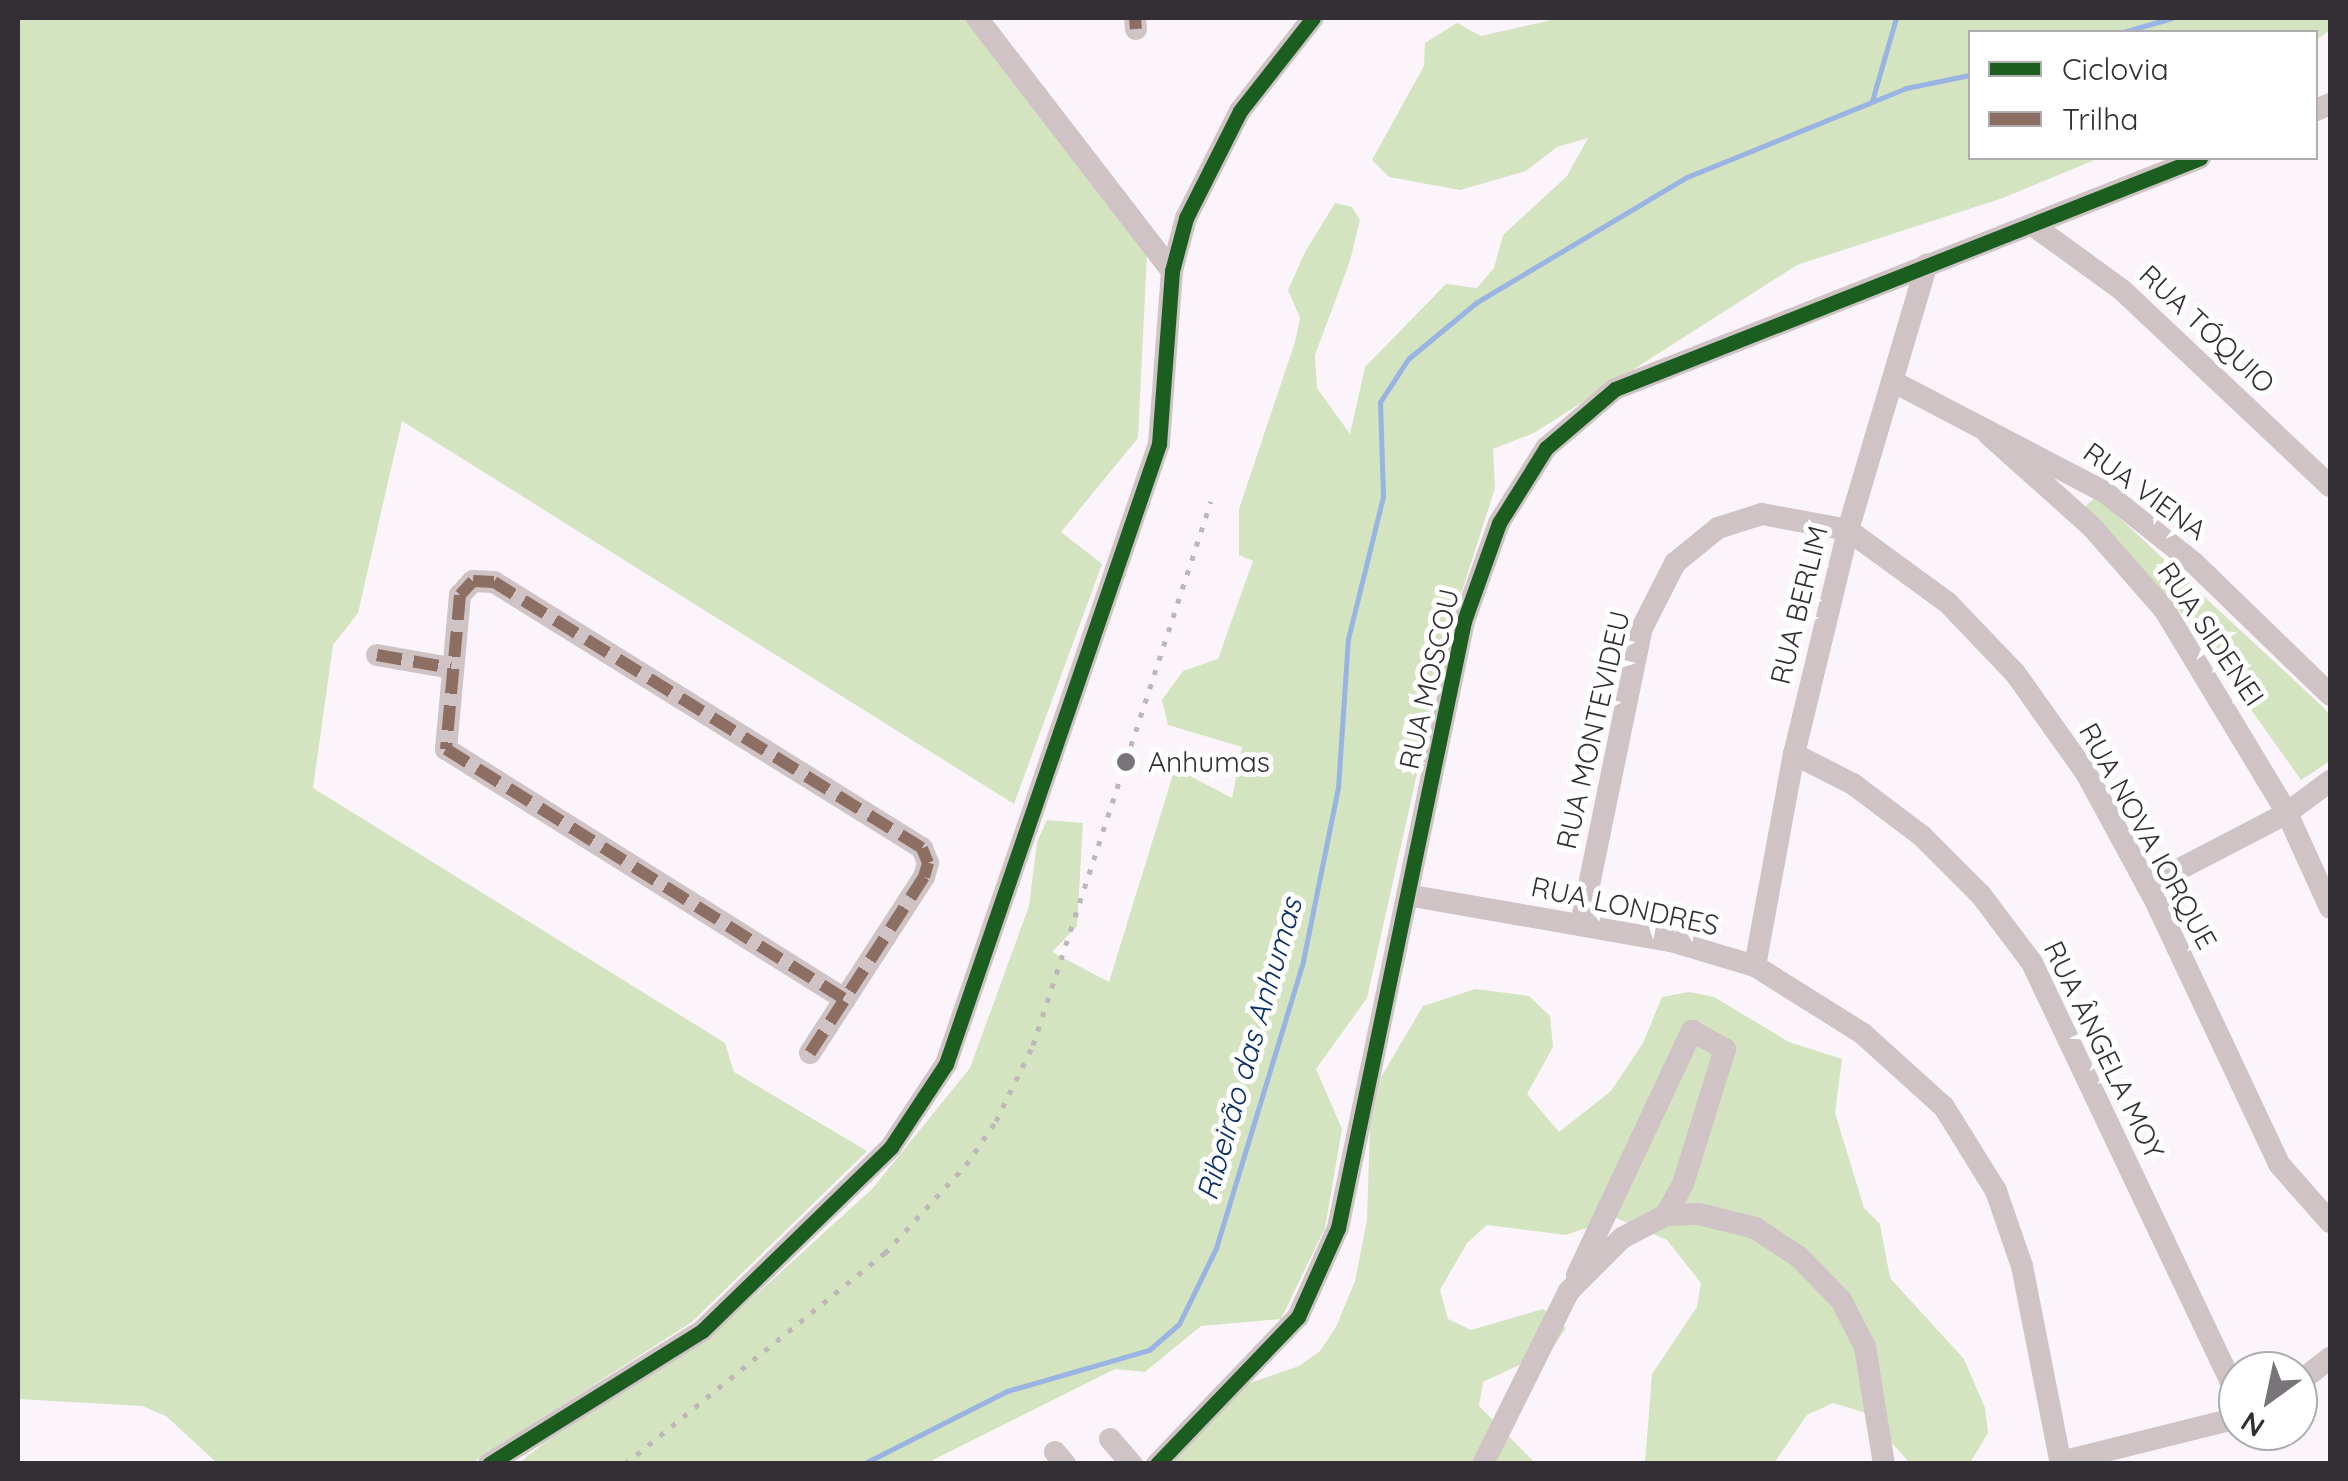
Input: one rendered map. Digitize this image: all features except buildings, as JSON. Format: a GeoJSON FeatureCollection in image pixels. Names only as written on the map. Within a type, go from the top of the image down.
{"type":"FeatureCollection","features":[{"type":"Feature","properties":{"kind":"street"},"geometry":{"type":"LineString","coordinates":[[977,18],[1172,270]]}},
{"type":"Feature","properties":{"kind":"street"},"geometry":{"type":"LineString","coordinates":[[489,1464],[702,1331],[891,1147],[946,1064],[1159,444],[1172,270],[1186,218],[1240,111],[1313,18]]}},
{"type":"Feature","properties":{"kind":"street","name":"RUA MOSCOU"},"geometry":{"type":"LineString","coordinates":[[1157,1464],[1298,1317],[1338,1228],[1464,622],[1499,523],[1546,448],[1615,390],[2195,160]]}},
{"type":"Feature","properties":{"kind":"street","name":"RUA TÓQUIO"},"geometry":{"type":"LineString","coordinates":[[2034,226],[2122,290],[2330,486]]}},
{"type":"Feature","properties":{"kind":"street","name":"RUA BERLIM"},"geometry":{"type":"LineString","coordinates":[[1755,966],[1794,754],[1848,530],[1928,264]]}},
{"type":"Feature","properties":{"kind":"street","name":"RUA VIENA"},"geometry":{"type":"LineString","coordinates":[[1892,381],[2048,472],[2087,482],[2194,564],[2330,695]]}},
{"type":"Feature","properties":{"kind":"street","name":"RUA SIDENEI"},"geometry":{"type":"LineString","coordinates":[[2048,472],[2070,506],[2164,609],[2287,813],[2330,908]]}},
{"type":"Feature","properties":{"kind":"street"},"geometry":{"type":"LineString","coordinates":[[2070,506],[2087,482]]}},
{"type":"Feature","properties":{"kind":"street","name":"RUA MONTEVIDEU"},"geometry":{"type":"LineString","coordinates":[[1581,924],[1642,628],[1675,564],[1718,528],[1762,514],[1848,530]]}},
{"type":"Feature","properties":{"kind":"street","name":"RUA NOVA IORQUE"},"geometry":{"type":"LineString","coordinates":[[1848,530],[1948,603],[2015,673],[2086,773],[2147,886],[2279,1164],[2330,1222]]}},
{"type":"Feature","properties":{"kind":"street"},"geometry":{"type":"LineString","coordinates":[[810,1053],[845,999],[924,877],[928,863],[922,848],[494,582],[473,580],[460,595],[443,734],[455,759],[845,999]]}},
{"type":"Feature","properties":{"kind":"street"},"geometry":{"type":"LineString","coordinates":[[377,655],[451,668]]}},
{"type":"Feature","properties":{"kind":"street","name":"RUA ÂNGELA MOY"},"geometry":{"type":"LineString","coordinates":[[1794,754],[1853,784],[1922,836],[1981,894],[2032,963],[2218,1355]]}},
{"type":"Feature","properties":{"kind":"street"},"geometry":{"type":"LineString","coordinates":[[2147,886],[2287,813],[2330,781]]}},
{"type":"Feature","properties":{"kind":"street","name":"RUA LONDRES"},"geometry":{"type":"LineString","coordinates":[[1407,896],[1581,924],[1755,966],[1862,1033],[1954,1124],[1996,1192],[2022,1266],[2061,1463]]}},
{"type":"Feature","properties":{"kind":"street"},"geometry":{"type":"LineString","coordinates":[[1483,1464],[1692,1031],[1725,1049],[1683,1184],[1666,1215]]}},
{"type":"Feature","properties":{"kind":"street"},"geometry":{"type":"LineString","coordinates":[[1568,1292],[1622,1238],[1666,1215],[1699,1214],[1755,1228],[1800,1257],[1842,1300],[1865,1347],[1884,1464]]}},
{"type":"Feature","properties":{"kind":"street"},"geometry":{"type":"LineString","coordinates":[[2061,1463],[2218,1423]]}},
{"type":"Feature","properties":{"kind":"street"},"geometry":{"type":"LineString","coordinates":[[1110,1438],[1132,1464]]}},
{"type":"Feature","properties":{"kind":"green space"},"geometry":{"type":"Polygon","coordinates":[[[18,18],[989,18],[1147,254],[1138,438],[1061,532],[1102,564],[1014,804],[402,421],[358,613],[333,645],[313,788],[725,1043],[734,1072],[867,1151],[692,1322],[472,1463],[217,1463],[166,1416],[142,1406],[18,1399],[18,18]]]}},
{"type":"Feature","properties":{"kind":"green space"},"geometry":{"type":"Polygon","coordinates":[[[1560,18],[2330,18],[2330,30],[2318,39],[2318,30],[1968,30],[1968,160],[2094,160],[2003,198],[1797,265],[1534,433],[1493,449],[1495,488],[1448,635],[1367,998],[1316,1069],[1342,1129],[1325,1228],[1281,1319],[1201,1326],[1145,1372],[1115,1369],[927,1463],[518,1464],[564,1427],[704,1342],[872,1189],[970,1068],[1029,906],[1037,842],[1047,820],[1083,823],[1077,926],[1052,952],[1109,982],[1175,768],[1232,798],[1242,747],[1168,725],[1162,700],[1183,671],[1218,659],[1253,561],[1239,555],[1239,509],[1295,342],[1300,318],[1288,290],[1305,252],[1335,203],[1352,207],[1360,220],[1350,261],[1315,355],[1317,388],[1350,434],[1365,367],[1446,284],[1477,288],[1494,268],[1503,235],[1567,176],[1588,138],[1557,147],[1526,171],[1460,190],[1389,177],[1372,160],[1424,66],[1425,43],[1457,23],[1481,36],[1560,18]]]}},
{"type":"Feature","properties":{"kind":"green space"},"geometry":{"type":"Polygon","coordinates":[[[2096,496],[2324,708],[2330,716],[2330,761],[2301,780],[2189,622],[2085,507],[2096,496]]]}},
{"type":"Feature","properties":{"kind":"green space"},"geometry":{"type":"Polygon","coordinates":[[[1475,989],[1529,996],[1550,1016],[1553,1047],[1527,1094],[1559,1132],[1611,1091],[1643,1043],[1662,997],[1689,992],[1714,997],[1789,1042],[1842,1059],[1835,1113],[1864,1208],[1880,1224],[1890,1278],[1964,1359],[1985,1408],[1988,1433],[1970,1463],[1910,1463],[1863,1412],[1833,1403],[1807,1415],[1774,1463],[1645,1463],[1652,1374],[1697,1307],[1701,1283],[1667,1240],[1616,1218],[1566,1235],[1487,1225],[1467,1243],[1440,1290],[1448,1319],[1471,1330],[1543,1309],[1566,1328],[1551,1350],[1483,1382],[1479,1406],[1535,1463],[1163,1464],[1230,1390],[1299,1366],[1320,1351],[1336,1327],[1355,1281],[1367,1220],[1370,1128],[1381,1077],[1423,1006],[1475,989]]]}},
{"type":"Feature","properties":{"kind":"waterway"},"geometry":{"type":"LineString","coordinates":[[1872,101],[1896,18]]}},
{"type":"Feature","properties":{"kind":"waterway","name":"Ribeirão das Anhumas"},"geometry":{"type":"LineString","coordinates":[[2130,30],[2172,18]]}},
{"type":"Feature","properties":{"kind":"waterway","name":"Ribeirão das Anhumas"},"geometry":{"type":"LineString","coordinates":[[863,1464],[1007,1391],[1149,1350],[1179,1324],[1216,1248],[1303,961],[1338,788],[1348,639],[1383,496],[1380,402],[1408,359],[1477,302],[1687,177],[1906,88],[1968,75]]}},
{"type":"Feature","properties":{"kind":"railway"},"geometry":{"type":"LineString","coordinates":[[625,1464],[885,1253],[966,1165],[996,1121],[1033,1045],[1211,501]]}},
{"type":"Feature","properties":{"kind":"marked path"},"geometry":{"type":"LineString","coordinates":[[1135,18],[1136,29]]}},
{"type":"Feature","properties":{"kind":"marked path"},"geometry":{"type":"LineString","coordinates":[[810,1053],[924,877],[928,863],[922,848],[494,582],[473,581],[460,595],[446,749],[845,999]]}},
{"type":"Feature","properties":{"kind":"marked path"},"geometry":{"type":"LineString","coordinates":[[377,655],[451,668]]}},
{"type":"Feature","properties":{"kind":"cycle path"},"geometry":{"type":"LineString","coordinates":[[489,1464],[702,1331],[891,1147],[946,1064],[1159,444],[1172,271],[1186,218],[1240,111],[1313,18]]}},
{"type":"Feature","properties":{"kind":"cycle path"},"geometry":{"type":"LineString","coordinates":[[1157,1464],[1298,1317],[1338,1228],[1464,621],[1499,523],[1546,448],[1615,389],[2195,160]]}},
{"type":"Feature","properties":{"kind":"place","name":"Anhumas"},"geometry":{"type":"Point","coordinates":[1126,762]}}]}
